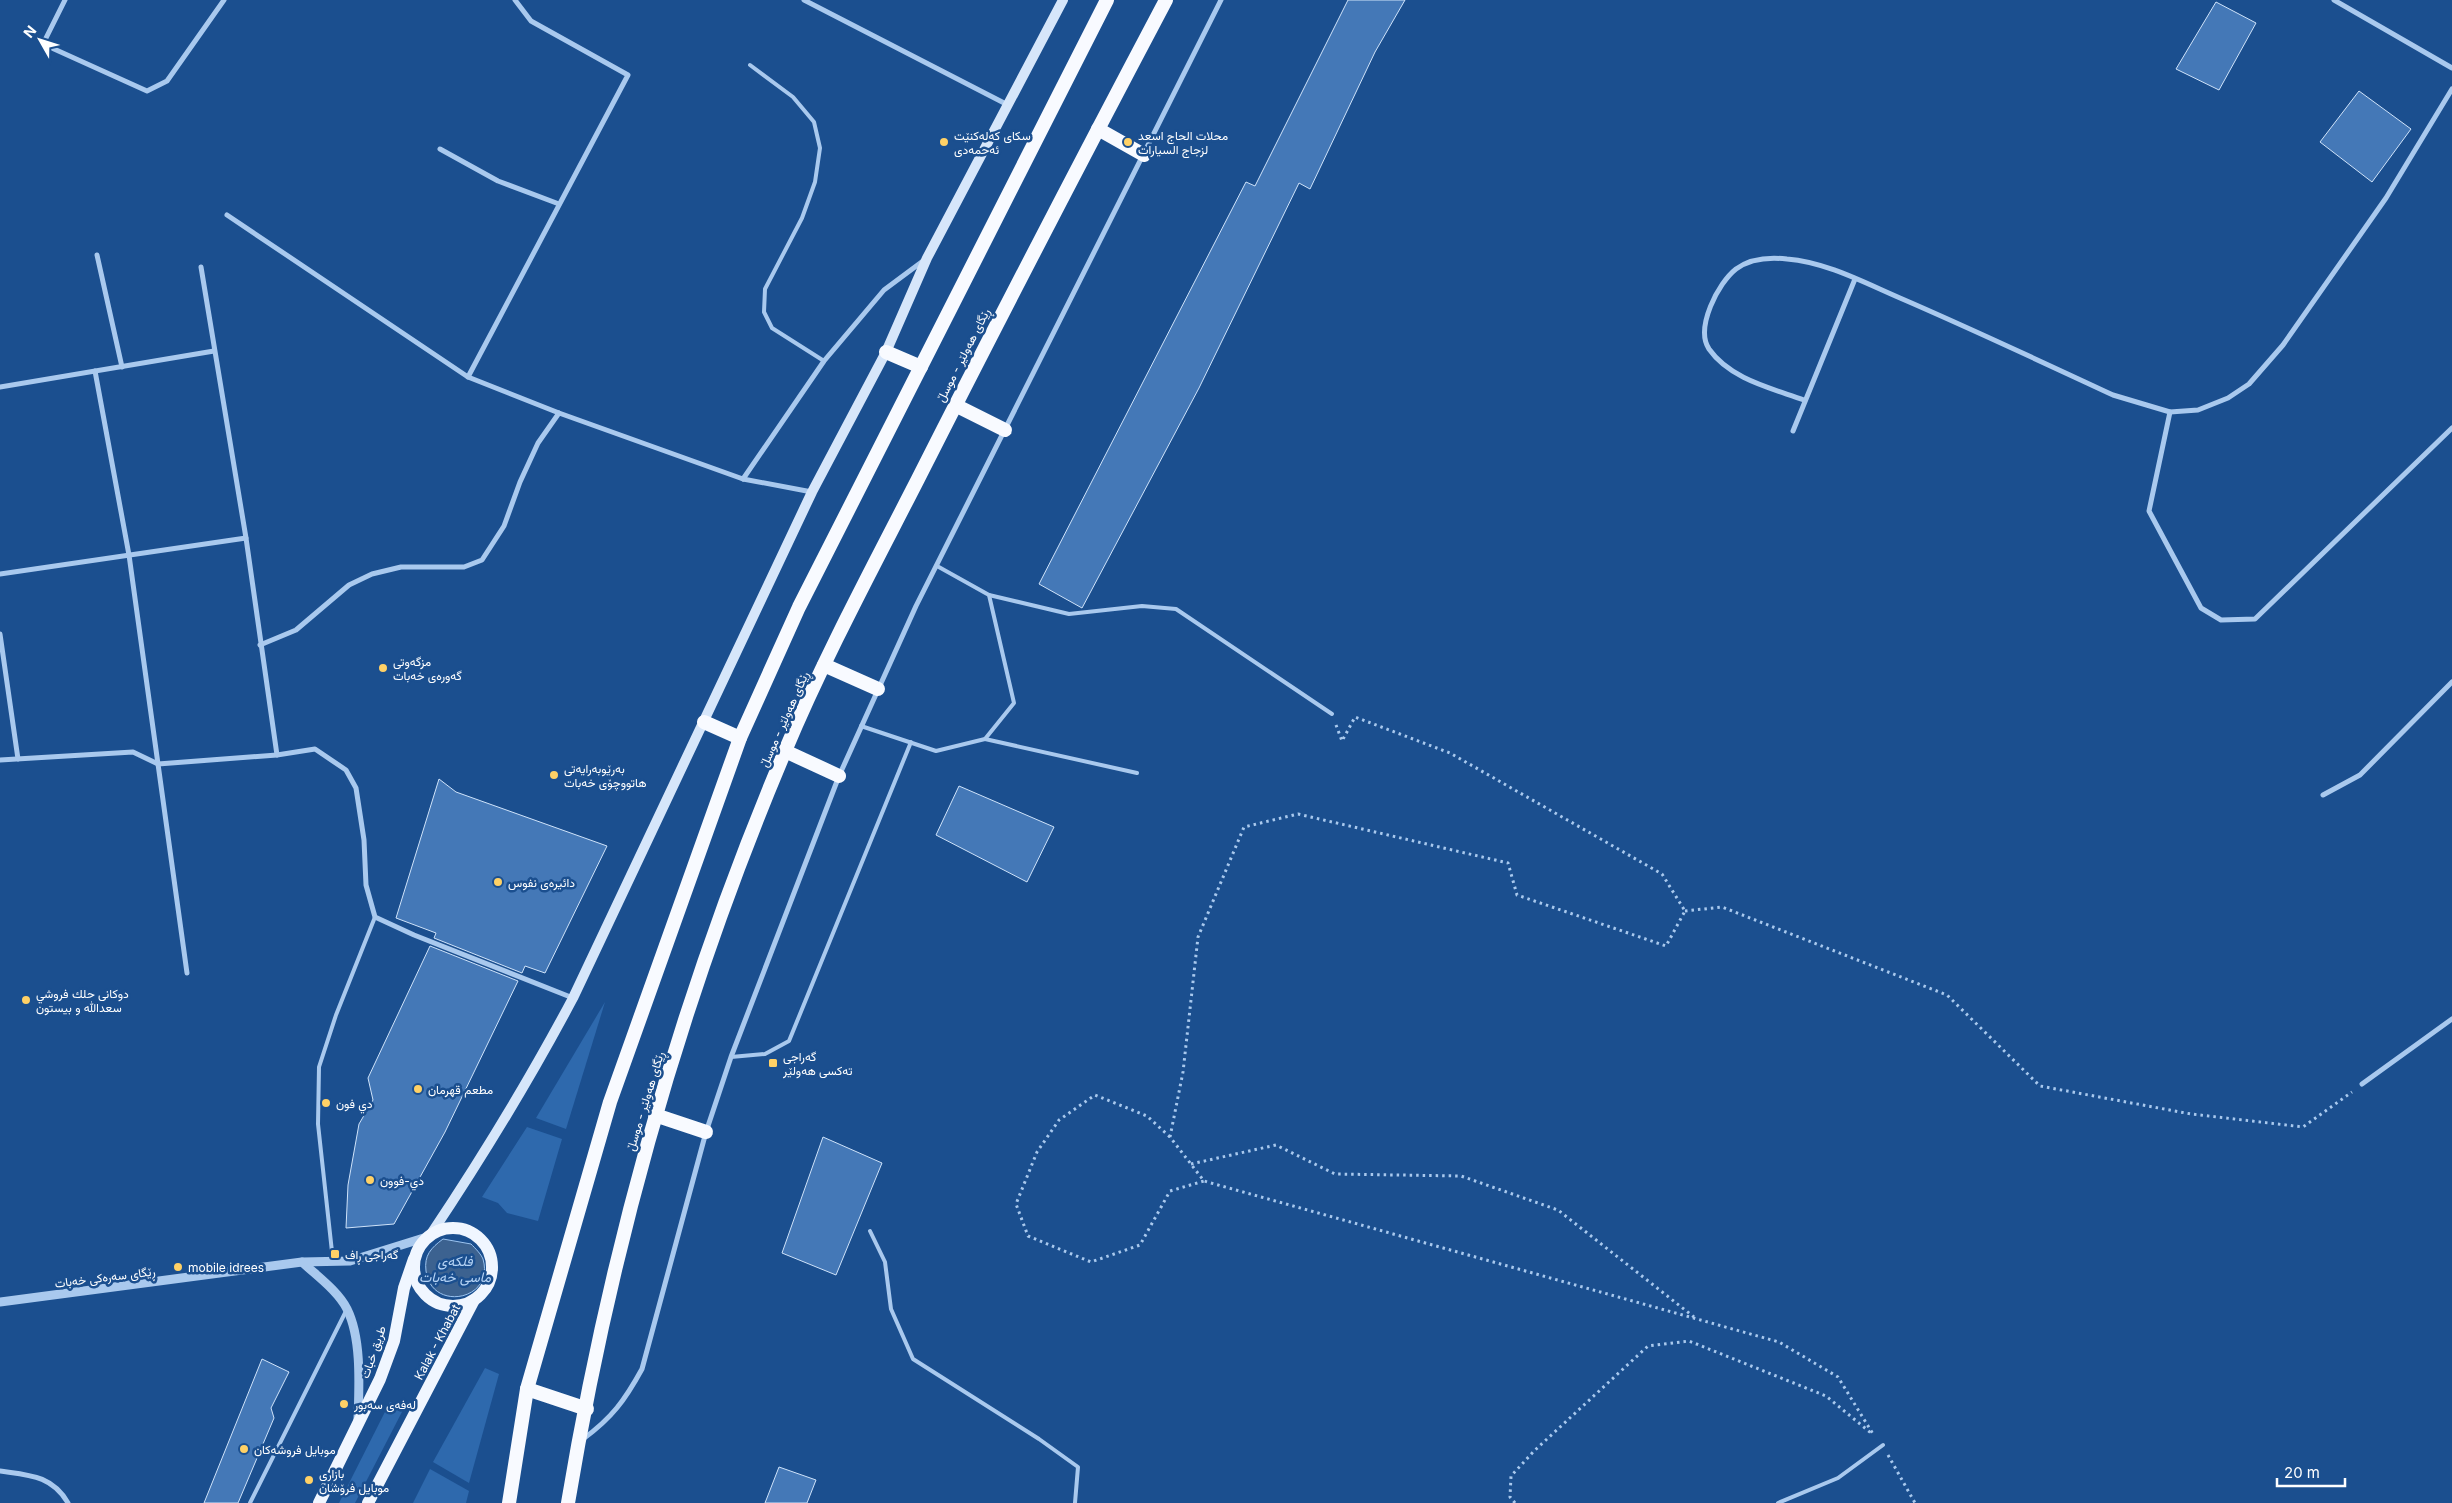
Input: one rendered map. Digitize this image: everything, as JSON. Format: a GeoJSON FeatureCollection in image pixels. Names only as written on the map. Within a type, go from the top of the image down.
{"type":"FeatureCollection","features":[{"type":"Feature","properties":{"kind":"highway"},"geometry":{"type":"LineString","coordinates":[[509,1503],[527,1389],[610,1102],[740,738],[799,607],[1107,0]]}},
{"type":"Feature","properties":{"kind":"highway","name":"ڕێگای هەولێر - موسڵ"},"geometry":{"type":"LineString","coordinates":[[568,1503],[578,1442],[587,1410],[618,1256],[655,1115],[708,952],[785,752],[824,665],[955,405],[1166,0]]}},
{"type":"Feature","properties":{"kind":"highway"},"geometry":{"type":"LineString","coordinates":[[1098,129],[1144,155]]}},
{"type":"Feature","properties":{"kind":"highway"},"geometry":{"type":"LineString","coordinates":[[886,352],[920,367]]}},
{"type":"Feature","properties":{"kind":"highway"},"geometry":{"type":"LineString","coordinates":[[955,405],[1005,430]]}},
{"type":"Feature","properties":{"kind":"highway"},"geometry":{"type":"LineString","coordinates":[[824,665],[878,689]]}},
{"type":"Feature","properties":{"kind":"highway"},"geometry":{"type":"LineString","coordinates":[[704,722],[740,738]]}},
{"type":"Feature","properties":{"kind":"highway"},"geometry":{"type":"LineString","coordinates":[[785,752],[839,776]]}},
{"type":"Feature","properties":{"kind":"highway"},"geometry":{"type":"LineString","coordinates":[[655,1115],[706,1132]]}},
{"type":"Feature","properties":{"kind":"highway"},"geometry":{"type":"LineString","coordinates":[[527,1389],[587,1410]]}},
{"type":"Feature","properties":{"kind":"main road"},"geometry":{"type":"LineString","coordinates":[[429,1235],[440,1229],[461,1228],[470,1231],[486,1245],[491,1260],[492,1275],[488,1285],[474,1300],[455,1306],[435,1302],[420,1288],[415,1279],[414,1259],[421,1243],[429,1235],[482,1158],[530,1079],[573,998],[812,492],[886,352],[927,258],[1009,105],[1061,1]]}},
{"type":"Feature","properties":{"kind":"main road","name":"طريق خبات"},"geometry":{"type":"LineString","coordinates":[[318,1503],[380,1379],[394,1341],[404,1288],[414,1259]]}},
{"type":"Feature","properties":{"kind":"main road","name":"Kalak - Khabat"},"geometry":{"type":"LineString","coordinates":[[368,1503],[474,1300]]}},
{"type":"Feature","properties":{"kind":"street"},"geometry":{"type":"LineString","coordinates":[[65,0],[43,44],[147,91],[167,81],[224,0]]}},
{"type":"Feature","properties":{"kind":"street"},"geometry":{"type":"LineString","coordinates":[[468,377],[628,75],[531,21],[515,0]]}},
{"type":"Feature","properties":{"kind":"street"},"geometry":{"type":"LineString","coordinates":[[804,0],[1009,105]]}},
{"type":"Feature","properties":{"kind":"street"},"geometry":{"type":"LineString","coordinates":[[578,1442],[610,1417],[626,1398],[642,1369],[706,1132],[731,1057],[839,776],[861,726],[916,606],[1221,0]]}},
{"type":"Feature","properties":{"kind":"street"},"geometry":{"type":"LineString","coordinates":[[2334,0],[2452,68]]}},
{"type":"Feature","properties":{"kind":"street"},"geometry":{"type":"LineString","coordinates":[[1804,400],[1756,383],[1729,370],[1708,348],[1704,327],[1716,293],[1736,269],[1762,257],[1789,259],[1855,278],[1957,322],[2113,395],[2170,412],[2198,410],[2228,398],[2249,384],[2283,346],[2386,198],[2452,89]]}},
{"type":"Feature","properties":{"kind":"street"},"geometry":{"type":"LineString","coordinates":[[440,149],[498,181],[559,204]]}},
{"type":"Feature","properties":{"kind":"street"},"geometry":{"type":"LineString","coordinates":[[227,215],[468,377],[559,413],[743,479],[812,492]]}},
{"type":"Feature","properties":{"kind":"street"},"geometry":{"type":"LineString","coordinates":[[97,256],[122,367]]}},
{"type":"Feature","properties":{"kind":"street"},"geometry":{"type":"LineString","coordinates":[[743,479],[824,361],[884,290],[927,258]]}},
{"type":"Feature","properties":{"kind":"street"},"geometry":{"type":"LineString","coordinates":[[201,267],[246,538],[277,755]]}},
{"type":"Feature","properties":{"kind":"street"},"geometry":{"type":"LineString","coordinates":[[1793,430],[1855,278]]}},
{"type":"Feature","properties":{"kind":"street"},"geometry":{"type":"LineString","coordinates":[[0,387],[214,351]]}},
{"type":"Feature","properties":{"kind":"street"},"geometry":{"type":"LineString","coordinates":[[95,371],[129,555],[186,973]]}},
{"type":"Feature","properties":{"kind":"street"},"geometry":{"type":"LineString","coordinates":[[2170,412],[2149,511],[2201,608],[2222,620],[2255,619],[2452,428]]}},
{"type":"Feature","properties":{"kind":"street"},"geometry":{"type":"LineString","coordinates":[[260,645],[296,630],[348,585],[372,574],[401,567],[464,567],[482,560],[504,526],[520,482],[538,443],[559,413]]}},
{"type":"Feature","properties":{"kind":"street"},"geometry":{"type":"LineString","coordinates":[[0,574],[246,538]]}},
{"type":"Feature","properties":{"kind":"street"},"geometry":{"type":"LineString","coordinates":[[0,634],[18,759]]}},
{"type":"Feature","properties":{"kind":"street"},"geometry":{"type":"LineString","coordinates":[[2323,795],[2360,775],[2452,682]]}},
{"type":"Feature","properties":{"kind":"street"},"geometry":{"type":"LineString","coordinates":[[0,760],[133,752],[158,764],[277,755],[315,749],[346,770],[356,788],[364,840],[366,885],[375,917],[414,935],[573,998]]}},
{"type":"Feature","properties":{"kind":"street"},"geometry":{"type":"LineString","coordinates":[[2362,1084],[2452,1019]]}},
{"type":"Feature","properties":{"kind":"street","name":"ڕێگای سەرەکی خەبات"},"geometry":{"type":"LineString","coordinates":[[0,1302],[302,1262],[350,1261],[429,1235]]}},
{"type":"Feature","properties":{"kind":"street"},"geometry":{"type":"LineString","coordinates":[[302,1262],[327,1285],[347,1309],[354,1333],[359,1378],[358,1423]]}},
{"type":"Feature","properties":{"kind":"street"},"geometry":{"type":"LineString","coordinates":[[0,1471],[37,1476],[64,1495],[68,1503]]}},
{"type":"Feature","properties":{"kind":"lane"},"geometry":{"type":"LineString","coordinates":[[750,65],[794,96],[814,122],[820,148],[815,182],[802,218],[765,289],[764,312],[772,328],[824,361]]}},
{"type":"Feature","properties":{"kind":"lane"},"geometry":{"type":"LineString","coordinates":[[937,566],[989,595],[1069,614],[1142,606],[1176,609],[1332,714]]}},
{"type":"Feature","properties":{"kind":"lane"},"geometry":{"type":"LineString","coordinates":[[985,739],[1014,703],[989,595]]}},
{"type":"Feature","properties":{"kind":"lane"},"geometry":{"type":"LineString","coordinates":[[861,726],[936,751],[985,739],[1137,773]]}},
{"type":"Feature","properties":{"kind":"lane"},"geometry":{"type":"LineString","coordinates":[[731,1057],[765,1054],[789,1041],[911,742]]}},
{"type":"Feature","properties":{"kind":"lane"},"geometry":{"type":"LineString","coordinates":[[333,1261],[318,1124],[319,1067],[336,1015],[375,917]]}},
{"type":"Feature","properties":{"kind":"lane"},"geometry":{"type":"LineString","coordinates":[[870,1231],[886,1262],[890,1310],[913,1359],[1039,1439],[1078,1467],[1075,1503]]}},
{"type":"Feature","properties":{"kind":"lane"},"geometry":{"type":"LineString","coordinates":[[250,1503],[347,1309]]}},
{"type":"Feature","properties":{"kind":"lane"},"geometry":{"type":"LineString","coordinates":[[1778,1503],[1838,1478],[1883,1445]]}},
{"type":"Feature","properties":{"kind":"path"},"geometry":{"type":"LineString","coordinates":[[1332,714],[1342,740],[1355,716],[1450,753],[1662,874],[1684,911]]}},
{"type":"Feature","properties":{"kind":"path"},"geometry":{"type":"LineString","coordinates":[[1170,1138],[1182,1072],[1198,938],[1244,827],[1298,814],[1508,863],[1517,895],[1666,946],[1684,911]]}},
{"type":"Feature","properties":{"kind":"path"},"geometry":{"type":"LineString","coordinates":[[1684,911],[1722,907],[1947,995],[2040,1086],[2191,1114],[2303,1127],[2362,1084]]}},
{"type":"Feature","properties":{"kind":"path"},"geometry":{"type":"LineString","coordinates":[[1204,1181],[1170,1138],[1147,1116],[1095,1095],[1059,1120],[1037,1152],[1016,1204],[1028,1236],[1091,1262],[1140,1245],[1170,1191],[1204,1181],[1779,1342],[1838,1377],[1873,1434]]}},
{"type":"Feature","properties":{"kind":"path"},"geometry":{"type":"LineString","coordinates":[[1191,1164],[1276,1145],[1335,1174],[1461,1176],[1558,1210],[1697,1319]]}},
{"type":"Feature","properties":{"kind":"path"},"geometry":{"type":"LineString","coordinates":[[1515,1503],[1510,1497],[1511,1476],[1534,1451],[1648,1346],[1689,1341],[1826,1396],[1873,1434],[1883,1445],[1914,1503]]}},
{"type":"Feature","properties":{"kind":"shaded area"},"geometry":{"type":"Polygon","coordinates":[[[605,1002],[566,1129],[536,1118],[605,1002]]]}},
{"type":"Feature","properties":{"kind":"shaded area"},"geometry":{"type":"Polygon","coordinates":[[[527,1127],[562,1139],[538,1221],[507,1213],[498,1203],[482,1197],[527,1127]]]}},
{"type":"Feature","properties":{"kind":"shaded area"},"geometry":{"type":"Polygon","coordinates":[[[485,1368],[499,1374],[469,1483],[433,1462],[485,1368]]]}},
{"type":"Feature","properties":{"kind":"shaded area"},"geometry":{"type":"Polygon","coordinates":[[[390,1402],[404,1408],[355,1503],[339,1503],[390,1402]]]}},
{"type":"Feature","properties":{"kind":"shaded area"},"geometry":{"type":"Polygon","coordinates":[[[430,1469],[469,1491],[466,1503],[413,1503],[430,1469]]]}},
{"type":"Feature","properties":{"kind":"water","name":"فلکەی ماسی خەبات"},"geometry":{"type":"Polygon","coordinates":[[[443,1239],[471,1244],[482,1257],[484,1273],[480,1284],[472,1292],[461,1296],[449,1296],[439,1292],[430,1284],[426,1271],[427,1256],[443,1239]]]}},
{"type":"Feature","properties":{"kind":"building"},"geometry":{"type":"Polygon","coordinates":[[[1348,0],[1405,0],[1375,52],[1310,189],[1299,183],[1199,388],[1082,608],[1039,584],[1246,182],[1255,186],[1348,0]]]}},
{"type":"Feature","properties":{"kind":"building"},"geometry":{"type":"Polygon","coordinates":[[[2216,2],[2256,23],[2219,90],[2176,69],[2216,2]]]}},
{"type":"Feature","properties":{"kind":"building"},"geometry":{"type":"Polygon","coordinates":[[[2359,91],[2411,129],[2372,182],[2320,142],[2359,91]]]}},
{"type":"Feature","properties":{"kind":"building","name":"دائیرەی نفوس"},"geometry":{"type":"Polygon","coordinates":[[[439,779],[456,792],[607,846],[545,973],[525,966],[522,973],[434,938],[436,933],[396,918],[439,779]]]}},
{"type":"Feature","properties":{"kind":"building"},"geometry":{"type":"Polygon","coordinates":[[[959,786],[1054,827],[1027,882],[936,835],[959,786]]]}},
{"type":"Feature","properties":{"kind":"building","name":"مطعم قهرمان"},"geometry":{"type":"Polygon","coordinates":[[[430,946],[518,981],[445,1132],[394,1224],[346,1228],[348,1185],[359,1124],[373,1100],[368,1078],[430,946]]]}},
{"type":"Feature","properties":{"kind":"building"},"geometry":{"type":"Polygon","coordinates":[[[823,1137],[882,1163],[836,1275],[782,1253],[823,1137]]]}},
{"type":"Feature","properties":{"kind":"building","name":"موبایل فروشەکان"},"geometry":{"type":"Polygon","coordinates":[[[262,1359],[289,1372],[271,1408],[274,1418],[238,1503],[204,1503],[262,1359]]]}},
{"type":"Feature","properties":{"kind":"building"},"geometry":{"type":"Polygon","coordinates":[[[779,1467],[816,1480],[807,1503],[765,1503],[779,1467]]]}},
{"type":"Feature","properties":{"kind":"place","name":"سکای کەلەکنێت ئەحمەدی"},"geometry":{"type":"Point","coordinates":[944,142]}},
{"type":"Feature","properties":{"kind":"place","name":"محلات الحاج اسعد لزجاج السيارات"},"geometry":{"type":"Point","coordinates":[1128,142]}},
{"type":"Feature","properties":{"kind":"place","name":"مزگەوتى گەورەى خەبات"},"geometry":{"type":"Point","coordinates":[383,668]}},
{"type":"Feature","properties":{"kind":"place","name":"به‌رێوبه‌رایه‌تی هاتووچۆی خه‌بات"},"geometry":{"type":"Point","coordinates":[554,775]}},
{"type":"Feature","properties":{"kind":"place","name":"دائیرەی نفوس"},"geometry":{"type":"Point","coordinates":[498,882]}},
{"type":"Feature","properties":{"kind":"place","name":"دوكانى جلك فروشي سعدالله و بيستون"},"geometry":{"type":"Point","coordinates":[26,1000]}},
{"type":"Feature","properties":{"kind":"place","name":"گەراجی تەکسی هەولێر"},"geometry":{"type":"Point","coordinates":[773,1063]}},
{"type":"Feature","properties":{"kind":"place","name":"مطعم قهرمان"},"geometry":{"type":"Point","coordinates":[418,1089]}},
{"type":"Feature","properties":{"kind":"place","name":"دي فون"},"geometry":{"type":"Point","coordinates":[326,1103]}},
{"type":"Feature","properties":{"kind":"place","name":"دي-فوون"},"geometry":{"type":"Point","coordinates":[370,1180]}},
{"type":"Feature","properties":{"kind":"place","name":"گەراجی ڕاف"},"geometry":{"type":"Point","coordinates":[335,1254]}},
{"type":"Feature","properties":{"kind":"place","name":"mobile idrees"},"geometry":{"type":"Point","coordinates":[178,1267]}},
{"type":"Feature","properties":{"kind":"place","name":"لەفەی سەبور"},"geometry":{"type":"Point","coordinates":[344,1404]}},
{"type":"Feature","properties":{"kind":"place","name":"موبایل فروشەکان"},"geometry":{"type":"Point","coordinates":[244,1449]}},
{"type":"Feature","properties":{"kind":"place","name":"بازاڕی موبایل فرۆشان"},"geometry":{"type":"Point","coordinates":[309,1480]}}]}
